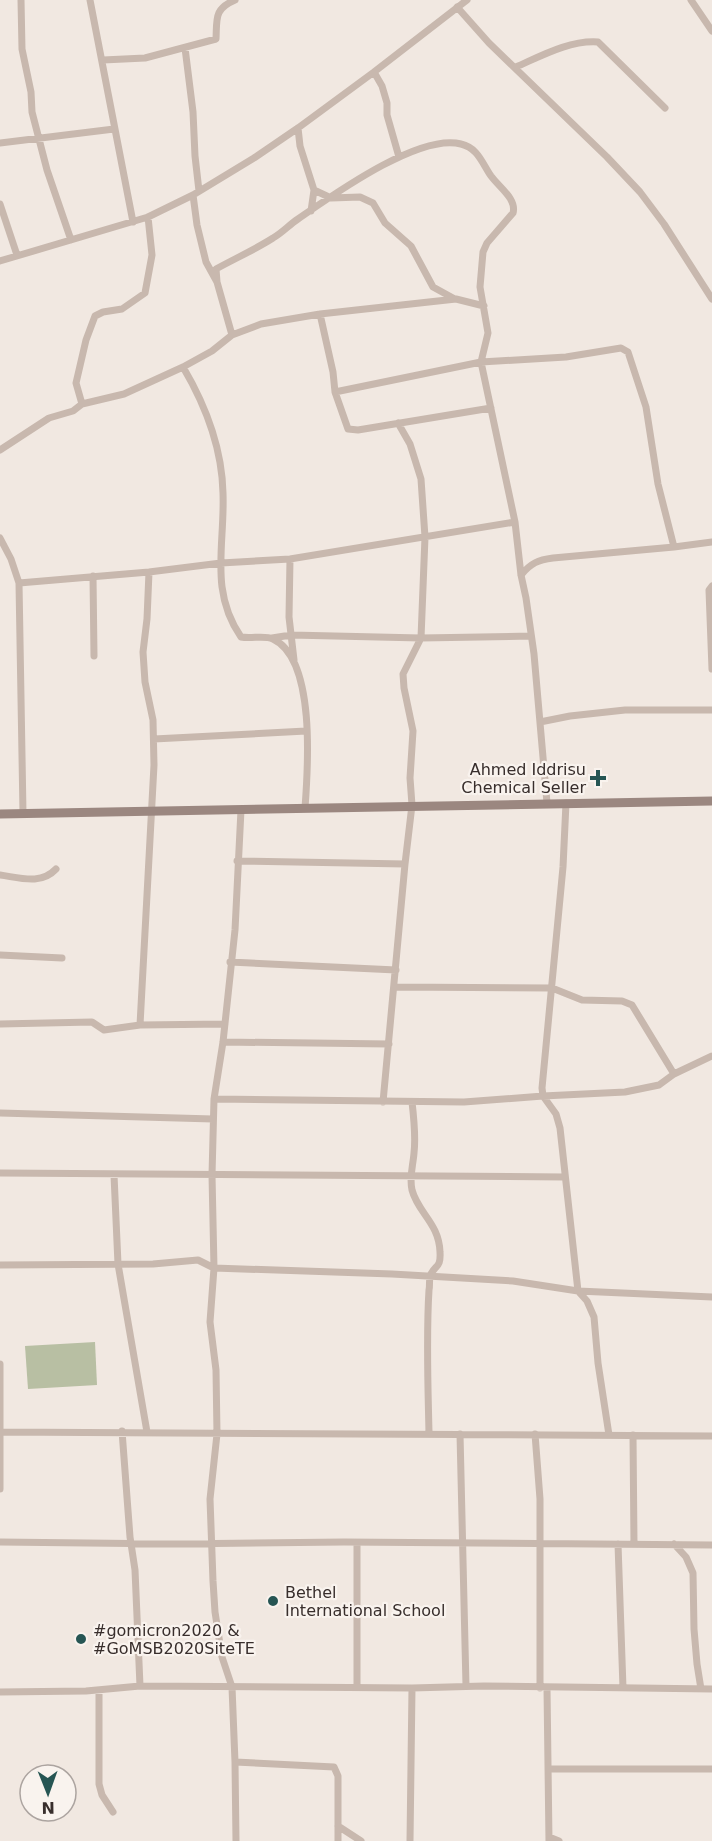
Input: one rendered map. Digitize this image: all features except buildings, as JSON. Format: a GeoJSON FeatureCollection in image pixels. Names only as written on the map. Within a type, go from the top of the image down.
{"type":"FeatureCollection","features":[{"type":"Feature","properties":{"kind":"main road"},"geometry":{"type":"LineString","coordinates":[[0,814],[712,801]]}},
{"type":"Feature","properties":{"kind":"street"},"geometry":{"type":"LineString","coordinates":[[21,0],[22,49],[31,92],[32,112],[38,139],[71,240]]}},
{"type":"Feature","properties":{"kind":"street"},"geometry":{"type":"LineString","coordinates":[[90,0],[133,222]]}},
{"type":"Feature","properties":{"kind":"street"},"geometry":{"type":"LineString","coordinates":[[103,60],[145,58],[216,39],[217,17],[220,10],[235,0]]}},
{"type":"Feature","properties":{"kind":"street"},"geometry":{"type":"LineString","coordinates":[[0,261],[148,217],[196,193],[298,128],[467,0]]}},
{"type":"Feature","properties":{"kind":"street"},"geometry":{"type":"LineString","coordinates":[[691,0],[712,31]]}},
{"type":"Feature","properties":{"kind":"street"},"geometry":{"type":"LineString","coordinates":[[457,7],[489,43],[516,67],[640,192],[664,224],[712,299]]}},
{"type":"Feature","properties":{"kind":"street"},"geometry":{"type":"LineString","coordinates":[[516,67],[550,52],[588,42],[598,42],[665,108]]}},
{"type":"Feature","properties":{"kind":"street"},"geometry":{"type":"LineString","coordinates":[[185,48],[193,112],[197,225],[206,262],[216,282],[232,335]]}},
{"type":"Feature","properties":{"kind":"street"},"geometry":{"type":"LineString","coordinates":[[374,72],[382,86],[387,103],[387,116],[399,157]]}},
{"type":"Feature","properties":{"kind":"street"},"geometry":{"type":"LineString","coordinates":[[298,128],[300,146],[315,190],[311,211]]}},
{"type":"Feature","properties":{"kind":"street"},"geometry":{"type":"LineString","coordinates":[[0,143],[114,129]]}},
{"type":"Feature","properties":{"kind":"street"},"geometry":{"type":"LineString","coordinates":[[216,268],[273,238],[331,198],[399,157],[436,144],[462,144],[475,150],[493,178],[514,204],[513,213],[487,243],[483,252],[480,286],[488,333],[481,362],[515,522],[534,654],[547,803]]}},
{"type":"Feature","properties":{"kind":"street"},"geometry":{"type":"LineString","coordinates":[[315,190],[331,198],[360,197],[373,203],[386,223],[415,251],[433,286],[456,299],[484,306]]}},
{"type":"Feature","properties":{"kind":"street"},"geometry":{"type":"LineString","coordinates":[[0,204],[17,255]]}},
{"type":"Feature","properties":{"kind":"street"},"geometry":{"type":"LineString","coordinates":[[82,404],[76,383],[86,340],[95,316],[103,312],[122,309],[145,293],[152,255],[148,217]]}},
{"type":"Feature","properties":{"kind":"street"},"geometry":{"type":"LineString","coordinates":[[206,262],[216,268]]}},
{"type":"Feature","properties":{"kind":"street"},"geometry":{"type":"LineString","coordinates":[[216,268],[216,282]]}},
{"type":"Feature","properties":{"kind":"street"},"geometry":{"type":"LineString","coordinates":[[0,450],[49,418],[73,411],[82,404],[124,394],[183,367],[212,351],[232,335],[261,324],[320,314],[456,299]]}},
{"type":"Feature","properties":{"kind":"street"},"geometry":{"type":"LineString","coordinates":[[320,314],[336,392],[348,429],[358,430],[491,408]]}},
{"type":"Feature","properties":{"kind":"street"},"geometry":{"type":"LineString","coordinates":[[336,392],[481,362],[566,357],[621,348],[628,352],[646,407],[658,484],[674,547]]}},
{"type":"Feature","properties":{"kind":"street"},"geometry":{"type":"LineString","coordinates":[[183,367],[209,420],[220,458],[223,493],[222,594],[241,637],[252,639],[291,635],[421,638],[531,636]]}},
{"type":"Feature","properties":{"kind":"street"},"geometry":{"type":"LineString","coordinates":[[383,1102],[412,805],[410,778],[413,731],[403,674],[421,638],[424,537],[421,479],[410,444],[398,423]]}},
{"type":"Feature","properties":{"kind":"street"},"geometry":{"type":"LineString","coordinates":[[19,583],[149,572],[221,563],[290,560],[515,522]]}},
{"type":"Feature","properties":{"kind":"street"},"geometry":{"type":"LineString","coordinates":[[0,538],[11,559],[19,583],[23,813]]}},
{"type":"Feature","properties":{"kind":"street"},"geometry":{"type":"LineString","coordinates":[[521,575],[529,565],[546,559],[712,542]]}},
{"type":"Feature","properties":{"kind":"street"},"geometry":{"type":"LineString","coordinates":[[290,560],[289,617],[294,660],[302,680],[309,752],[304,808]]}},
{"type":"Feature","properties":{"kind":"street"},"geometry":{"type":"LineString","coordinates":[[140,1025],[154,739],[143,652],[149,572]]}},
{"type":"Feature","properties":{"kind":"street"},"geometry":{"type":"LineString","coordinates":[[93,576],[94,656]]}},
{"type":"Feature","properties":{"kind":"street"},"geometry":{"type":"LineString","coordinates":[[712,586],[709,590],[712,669]]}},
{"type":"Feature","properties":{"kind":"street"},"geometry":{"type":"LineString","coordinates":[[272,638],[294,660]]}},
{"type":"Feature","properties":{"kind":"street"},"geometry":{"type":"LineString","coordinates":[[540,722],[625,710],[712,710]]}},
{"type":"Feature","properties":{"kind":"street"},"geometry":{"type":"LineString","coordinates":[[154,739],[306,731]]}},
{"type":"Feature","properties":{"kind":"street"},"geometry":{"type":"LineString","coordinates":[[566,803],[543,1096],[556,1114],[560,1128],[578,1291],[587,1301],[594,1317],[598,1363],[609,1435]]}},
{"type":"Feature","properties":{"kind":"street"},"geometry":{"type":"LineString","coordinates":[[236,1841],[232,1687],[222,1657],[215,1616],[210,1499],[217,1434],[216,1370],[210,1322],[214,1268],[212,1176],[214,1099],[223,1042],[235,930],[241,810]]}},
{"type":"Feature","properties":{"kind":"street"},"geometry":{"type":"LineString","coordinates":[[237,861],[405,864]]}},
{"type":"Feature","properties":{"kind":"street"},"geometry":{"type":"LineString","coordinates":[[0,875],[39,879],[49,876],[56,869]]}},
{"type":"Feature","properties":{"kind":"street"},"geometry":{"type":"LineString","coordinates":[[0,955],[62,958]]}},
{"type":"Feature","properties":{"kind":"street"},"geometry":{"type":"LineString","coordinates":[[230,962],[396,970]]}},
{"type":"Feature","properties":{"kind":"street"},"geometry":{"type":"LineString","coordinates":[[394,987],[552,988],[582,1000],[622,1001],[632,1005],[674,1074]]}},
{"type":"Feature","properties":{"kind":"street"},"geometry":{"type":"LineString","coordinates":[[0,1024],[82,1022],[92,1023],[104,1030],[140,1025],[225,1024]]}},
{"type":"Feature","properties":{"kind":"street"},"geometry":{"type":"LineString","coordinates":[[223,1042],[389,1044]]}},
{"type":"Feature","properties":{"kind":"street"},"geometry":{"type":"LineString","coordinates":[[214,1099],[464,1102],[625,1092],[659,1085],[674,1074],[712,1056]]}},
{"type":"Feature","properties":{"kind":"street"},"geometry":{"type":"LineString","coordinates":[[412,1102],[414,1153],[411,1177],[416,1201],[432,1222],[438,1236],[440,1264],[430,1276],[429,1433]]}},
{"type":"Feature","properties":{"kind":"street"},"geometry":{"type":"LineString","coordinates":[[0,1113],[213,1119]]}},
{"type":"Feature","properties":{"kind":"street"},"geometry":{"type":"LineString","coordinates":[[0,1173],[565,1177]]}},
{"type":"Feature","properties":{"kind":"street"},"geometry":{"type":"LineString","coordinates":[[114,1175],[118,1264],[147,1432]]}},
{"type":"Feature","properties":{"kind":"street"},"geometry":{"type":"LineString","coordinates":[[0,1265],[153,1264],[198,1260],[214,1268],[430,1276],[513,1281],[578,1291],[712,1297]]}},
{"type":"Feature","properties":{"kind":"street"},"geometry":{"type":"LineString","coordinates":[[0,1364],[0,1490]]}},
{"type":"Feature","properties":{"kind":"street"},"geometry":{"type":"LineString","coordinates":[[122,1431],[136,1579],[140,1686]]}},
{"type":"Feature","properties":{"kind":"street"},"geometry":{"type":"LineString","coordinates":[[1,1432],[712,1436]]}},
{"type":"Feature","properties":{"kind":"street"},"geometry":{"type":"LineString","coordinates":[[460,1434],[466,1686]]}},
{"type":"Feature","properties":{"kind":"street"},"geometry":{"type":"LineString","coordinates":[[535,1434],[540,1499],[544,1688],[549,1769],[549,1839],[559,1841]]}},
{"type":"Feature","properties":{"kind":"street"},"geometry":{"type":"LineString","coordinates":[[633,1435],[634,1544]]}},
{"type":"Feature","properties":{"kind":"street"},"geometry":{"type":"LineString","coordinates":[[0,1542],[712,1545]]}},
{"type":"Feature","properties":{"kind":"street"},"geometry":{"type":"LineString","coordinates":[[357,1543],[357,1686]]}},
{"type":"Feature","properties":{"kind":"street"},"geometry":{"type":"LineString","coordinates":[[618,1544],[623,1688]]}},
{"type":"Feature","properties":{"kind":"street"},"geometry":{"type":"LineString","coordinates":[[674,1544],[686,1557],[693,1573],[694,1629],[701,1689]]}},
{"type":"Feature","properties":{"kind":"street"},"geometry":{"type":"LineString","coordinates":[[0,1692],[99,1691],[140,1686],[712,1689]]}},
{"type":"Feature","properties":{"kind":"street"},"geometry":{"type":"LineString","coordinates":[[410,1841],[412,1688]]}},
{"type":"Feature","properties":{"kind":"street"},"geometry":{"type":"LineString","coordinates":[[99,1691],[99,1784],[102,1795],[113,1812]]}},
{"type":"Feature","properties":{"kind":"street"},"geometry":{"type":"LineString","coordinates":[[235,1762],[334,1767],[338,1776],[338,1841]]}},
{"type":"Feature","properties":{"kind":"street"},"geometry":{"type":"LineString","coordinates":[[549,1769],[712,1769]]}},
{"type":"Feature","properties":{"kind":"street"},"geometry":{"type":"LineString","coordinates":[[338,1826],[361,1841]]}},
{"type":"Feature","properties":{"kind":"green space"},"geometry":{"type":"Polygon","coordinates":[[[95,1342],[97,1385],[28,1389],[25,1346],[95,1342]]]}},
{"type":"Feature","properties":{"kind":"place","name":"Ahmed Iddrisu Chemical Seller"},"geometry":{"type":"Point","coordinates":[598,778]}},
{"type":"Feature","properties":{"kind":"place","name":"Bethel International School"},"geometry":{"type":"Point","coordinates":[273,1601]}},
{"type":"Feature","properties":{"kind":"place","name":"#gomicron2020 & #GoMSB2020SiteTE"},"geometry":{"type":"Point","coordinates":[81,1639]}}]}
